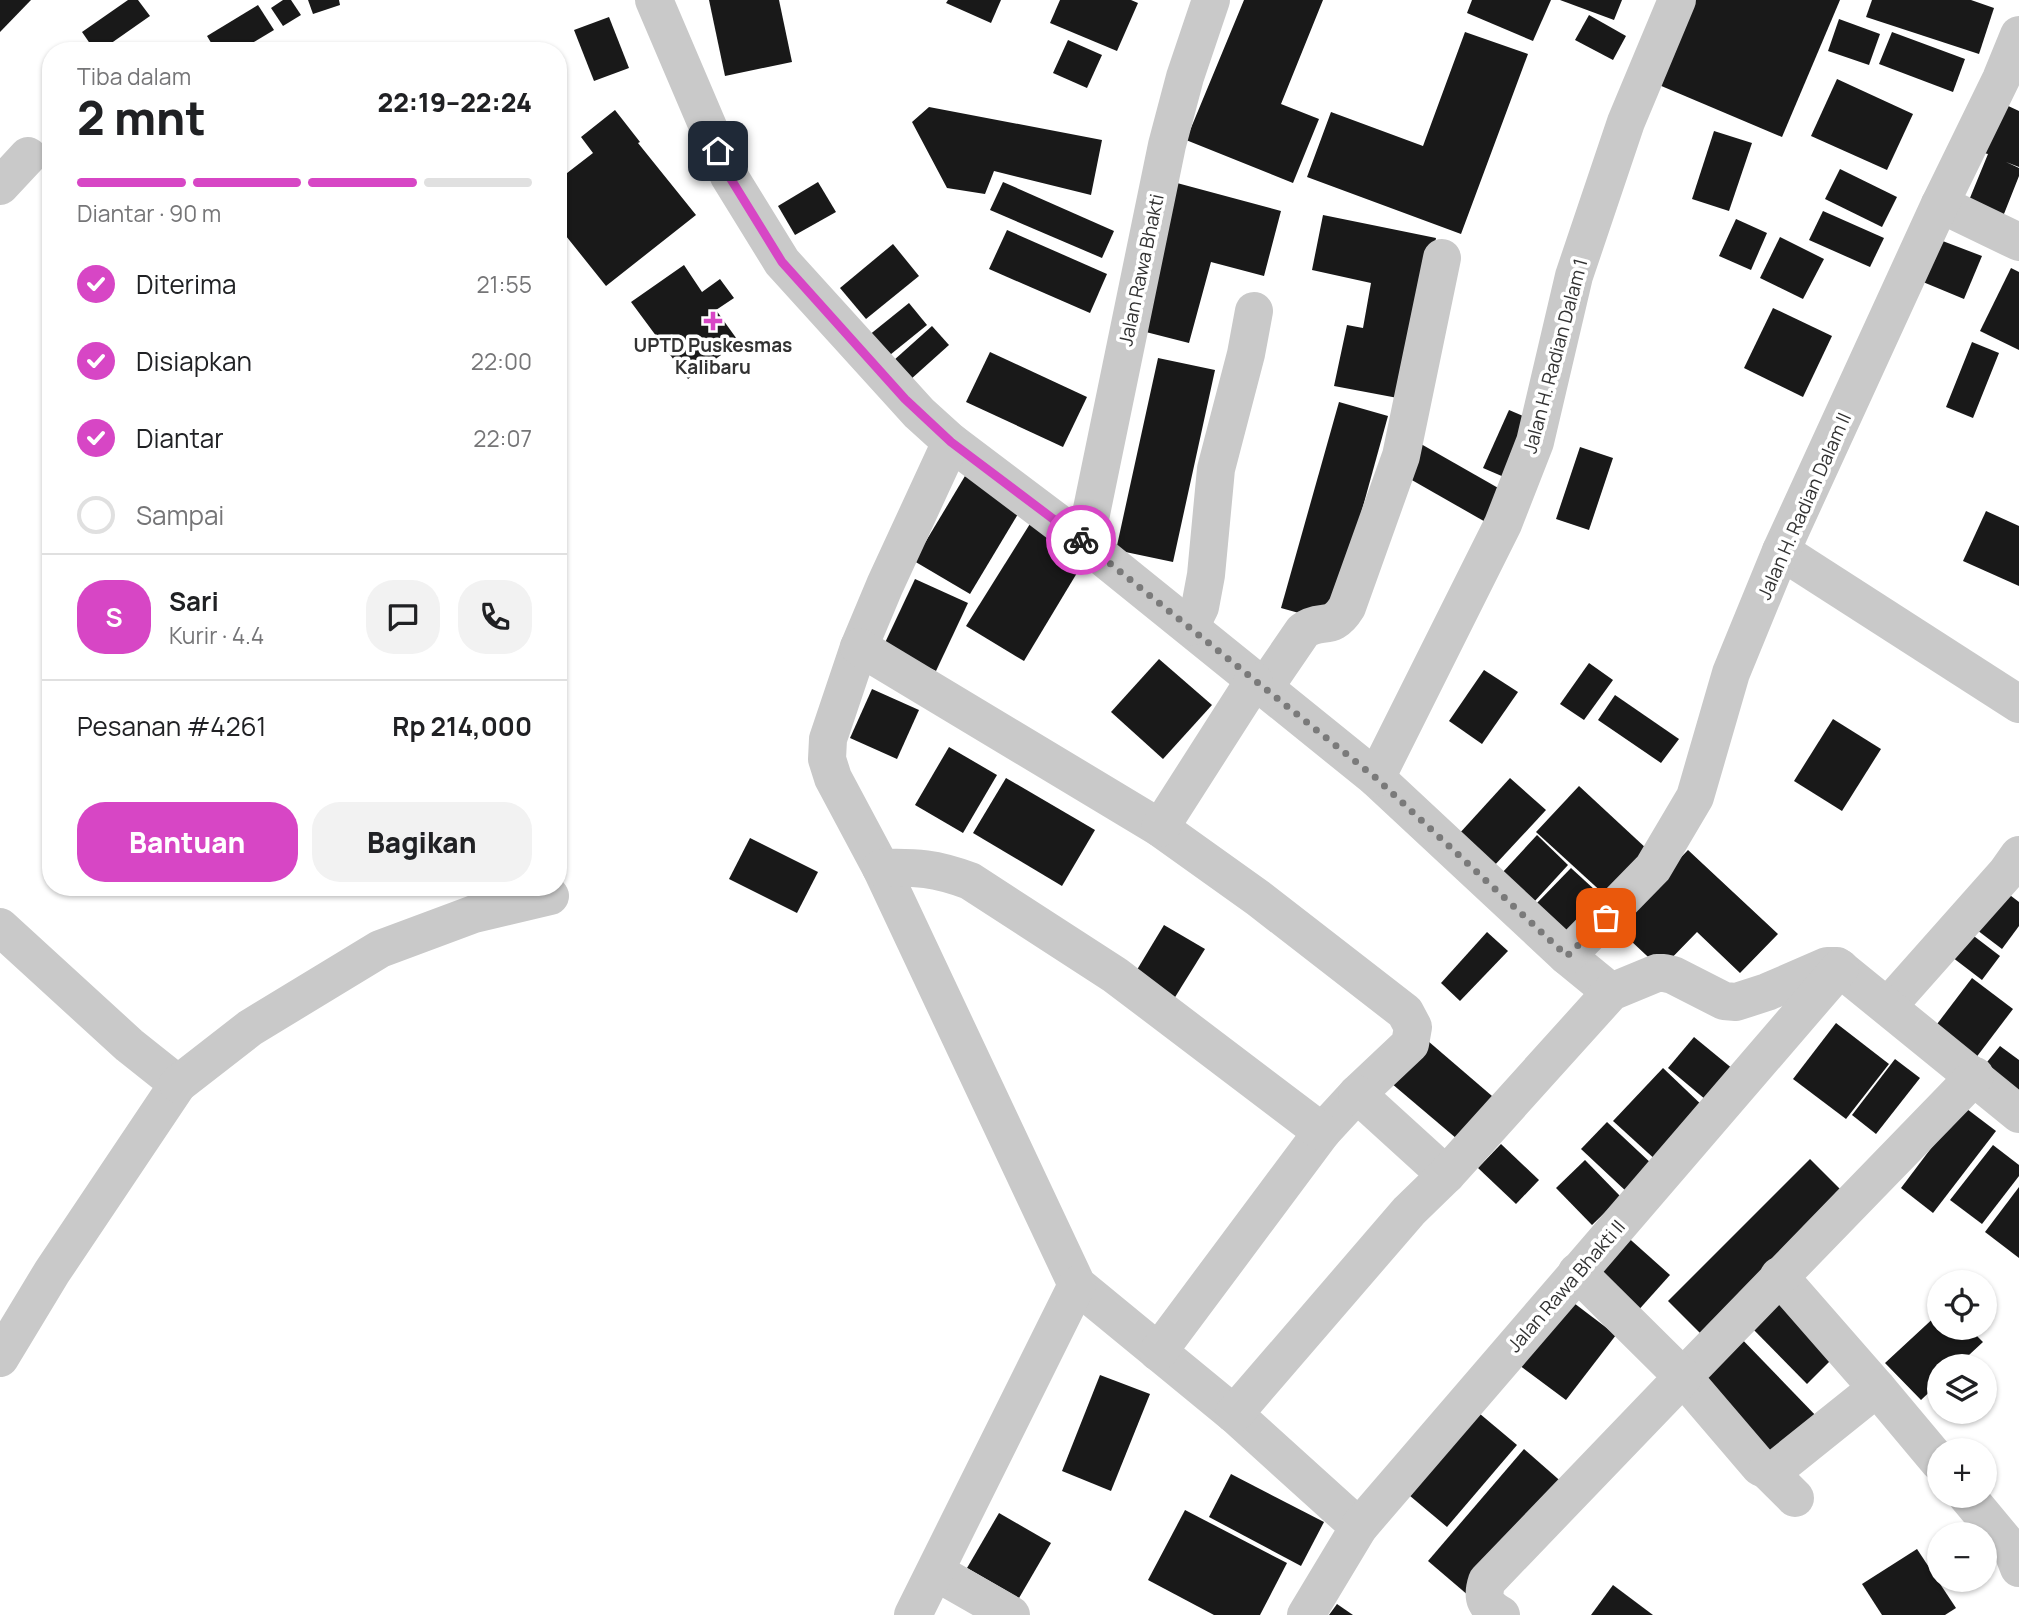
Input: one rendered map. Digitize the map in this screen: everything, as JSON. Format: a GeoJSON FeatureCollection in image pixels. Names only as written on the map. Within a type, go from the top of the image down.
{"type":"FeatureCollection","features":[{"type":"Feature","properties":{"kind":"street"},"geometry":{"type":"LineString","coordinates":[[654,0],[729,176],[782,262],[937,430],[1085,543],[1376,778],[1567,956],[1611,992]]}},
{"type":"Feature","properties":{"kind":"street","name":"Jalan Rawa Bhakti"},"geometry":{"type":"LineString","coordinates":[[1085,543],[1167,145],[1185,77],[1211,0]]}},
{"type":"Feature","properties":{"kind":"street","name":"Jalan H. Radian Dalam 1"},"geometry":{"type":"LineString","coordinates":[[1376,778],[1503,524],[1535,442],[1574,276],[1626,122],[1677,0]]}},
{"type":"Feature","properties":{"kind":"street","name":"Jalan H. Radian Dalam II"},"geometry":{"type":"LineString","coordinates":[[1567,956],[1653,868],[1695,797],[1731,673],[1781,551],[2019,35]]}},
{"type":"Feature","properties":{"kind":"street"},"geometry":{"type":"LineString","coordinates":[[0,186],[28,156]]}},
{"type":"Feature","properties":{"kind":"street"},"geometry":{"type":"LineString","coordinates":[[1940,204],[2019,242]]}},
{"type":"Feature","properties":{"kind":"street"},"geometry":{"type":"LineString","coordinates":[[1160,828],[1259,685],[1303,631],[1310,626],[1327,625],[1336,621],[1347,607],[1401,456],[1442,258]]}},
{"type":"Feature","properties":{"kind":"street"},"geometry":{"type":"LineString","coordinates":[[1190,627],[1200,607],[1206,575],[1216,468],[1246,354],[1254,312]]}},
{"type":"Feature","properties":{"kind":"street"},"geometry":{"type":"LineString","coordinates":[[937,430],[828,739],[827,759],[833,778],[881,868],[1077,1285],[1234,1414],[1359,1527]]}},
{"type":"Feature","properties":{"kind":"street"},"geometry":{"type":"LineString","coordinates":[[1781,551],[2019,704]]}},
{"type":"Feature","properties":{"kind":"street"},"geometry":{"type":"LineString","coordinates":[[859,647],[1160,828],[1258,898],[1405,1012],[1410,1019],[1413,1027],[1410,1044],[1357,1094],[1322,1132],[1158,1352]]}},
{"type":"Feature","properties":{"kind":"street"},"geometry":{"type":"LineString","coordinates":[[1888,1006],[2007,873],[2019,855]]}},
{"type":"Feature","properties":{"kind":"street"},"geometry":{"type":"LineString","coordinates":[[881,868],[921,867],[970,881],[1115,975],[1322,1132]]}},
{"type":"Feature","properties":{"kind":"street"},"geometry":{"type":"LineString","coordinates":[[0,1358],[52,1272],[178,1084],[250,1028],[380,949],[474,914],[550,896]]}},
{"type":"Feature","properties":{"kind":"street"},"geometry":{"type":"LineString","coordinates":[[0,927],[128,1045],[178,1084]]}},
{"type":"Feature","properties":{"kind":"street"},"geometry":{"type":"LineString","coordinates":[[1234,1414],[1409,1210],[1446,1175],[1611,992],[1657,973],[1673,975],[1724,1001],[1737,1002],[1827,966],[1840,968],[2019,1114]]}},
{"type":"Feature","properties":{"kind":"street","name":"Jalan Rawa Bhakti II"},"geometry":{"type":"LineString","coordinates":[[1306,1615],[1359,1527],[1840,968]]}},
{"type":"Feature","properties":{"kind":"street"},"geometry":{"type":"LineString","coordinates":[[1501,1615],[1485,1603],[1484,1590],[1487,1581],[1975,1076]]}},
{"type":"Feature","properties":{"kind":"street"},"geometry":{"type":"LineString","coordinates":[[1357,1094],[1446,1175]]}},
{"type":"Feature","properties":{"kind":"street"},"geometry":{"type":"LineString","coordinates":[[1577,1272],[1683,1377],[1760,1467],[1776,1469],[1877,1388]]}},
{"type":"Feature","properties":{"kind":"street"},"geometry":{"type":"LineString","coordinates":[[1779,1276],[1927,1448]]}},
{"type":"Feature","properties":{"kind":"street"},"geometry":{"type":"LineString","coordinates":[[913,1615],[1077,1285]]}},
{"type":"Feature","properties":{"kind":"street"},"geometry":{"type":"LineString","coordinates":[[1767,1469],[1795,1498]]}},
{"type":"Feature","properties":{"kind":"street"},"geometry":{"type":"LineString","coordinates":[[1977,1508],[2012,1550],[2019,1568]]}},
{"type":"Feature","properties":{"kind":"street"},"geometry":{"type":"LineString","coordinates":[[936,1572],[1011,1615]]}},
{"type":"Feature","properties":{"kind":"building"},"geometry":{"type":"Polygon","coordinates":[[[0,0],[31,0],[0,32],[0,0]]]}},
{"type":"Feature","properties":{"kind":"building"},"geometry":{"type":"Polygon","coordinates":[[[128,0],[138,0],[150,16],[113,42],[89,42],[82,32],[128,0]]]}},
{"type":"Feature","properties":{"kind":"building"},"geometry":{"type":"Polygon","coordinates":[[[283,0],[291,0],[301,15],[283,26],[271,8],[283,0]]]}},
{"type":"Feature","properties":{"kind":"building"},"geometry":{"type":"Polygon","coordinates":[[[308,0],[339,0],[340,5],[313,14],[308,0]]]}},
{"type":"Feature","properties":{"kind":"building"},"geometry":{"type":"Polygon","coordinates":[[[709,0],[779,0],[792,62],[725,76],[709,0]]]}},
{"type":"Feature","properties":{"kind":"building"},"geometry":{"type":"Polygon","coordinates":[[[948,0],[1001,0],[991,23],[946,3],[948,0]]]}},
{"type":"Feature","properties":{"kind":"building"},"geometry":{"type":"Polygon","coordinates":[[[1060,0],[1131,0],[1138,3],[1117,51],[1050,23],[1060,0]]]}},
{"type":"Feature","properties":{"kind":"building"},"geometry":{"type":"Polygon","coordinates":[[[1244,0],[1323,0],[1281,104],[1319,119],[1293,183],[1186,140],[1244,0]]]}},
{"type":"Feature","properties":{"kind":"building"},"geometry":{"type":"Polygon","coordinates":[[[1472,0],[1551,0],[1533,41],[1467,13],[1472,0]]]}},
{"type":"Feature","properties":{"kind":"building"},"geometry":{"type":"Polygon","coordinates":[[[1560,0],[1622,0],[1614,20],[1560,0]]]}},
{"type":"Feature","properties":{"kind":"building"},"geometry":{"type":"Polygon","coordinates":[[[1695,0],[1840,0],[1782,137],[1659,85],[1695,0]]]}},
{"type":"Feature","properties":{"kind":"building"},"geometry":{"type":"Polygon","coordinates":[[[1872,0],[1971,0],[1994,8],[1979,54],[1866,17],[1872,0]]]}},
{"type":"Feature","properties":{"kind":"building"},"geometry":{"type":"Polygon","coordinates":[[[258,5],[274,30],[254,42],[211,42],[207,36],[258,5]]]}},
{"type":"Feature","properties":{"kind":"building"},"geometry":{"type":"Polygon","coordinates":[[[1589,15],[1626,36],[1613,60],[1575,40],[1589,15]]]}},
{"type":"Feature","properties":{"kind":"building"},"geometry":{"type":"Polygon","coordinates":[[[609,17],[629,68],[594,81],[574,30],[609,17]]]}},
{"type":"Feature","properties":{"kind":"building"},"geometry":{"type":"Polygon","coordinates":[[[1839,19],[1880,34],[1869,65],[1828,51],[1839,19]]]}},
{"type":"Feature","properties":{"kind":"building"},"geometry":{"type":"Polygon","coordinates":[[[1465,32],[1528,54],[1461,234],[1307,177],[1331,112],[1423,146],[1465,32]]]}},
{"type":"Feature","properties":{"kind":"building"},"geometry":{"type":"Polygon","coordinates":[[[1892,32],[1965,59],[1953,92],[1879,64],[1892,32]]]}},
{"type":"Feature","properties":{"kind":"building"},"geometry":{"type":"Polygon","coordinates":[[[1068,40],[1102,55],[1087,88],[1053,73],[1068,40]]]}},
{"type":"Feature","properties":{"kind":"building"},"geometry":{"type":"Polygon","coordinates":[[[1837,79],[1913,114],[1887,170],[1811,136],[1837,79]]]}},
{"type":"Feature","properties":{"kind":"building"},"geometry":{"type":"Polygon","coordinates":[[[2004,104],[2019,111],[2019,167],[2006,162],[2019,168],[2019,176],[2000,224],[1965,210],[1988,154],[1984,153],[2004,104]]]}},
{"type":"Feature","properties":{"kind":"building"},"geometry":{"type":"Polygon","coordinates":[[[929,107],[1102,140],[1091,195],[994,171],[985,194],[947,188],[912,122],[929,107]]]}},
{"type":"Feature","properties":{"kind":"building"},"geometry":{"type":"Polygon","coordinates":[[[615,110],[696,215],[606,286],[567,237],[567,173],[593,153],[581,137],[615,110]]]}},
{"type":"Feature","properties":{"kind":"building"},"geometry":{"type":"Polygon","coordinates":[[[1714,131],[1752,143],[1729,211],[1692,199],[1714,131]]]}},
{"type":"Feature","properties":{"kind":"building"},"geometry":{"type":"Polygon","coordinates":[[[1840,169],[1897,197],[1882,227],[1825,199],[1840,169]]]}},
{"type":"Feature","properties":{"kind":"building"},"geometry":{"type":"Polygon","coordinates":[[[818,182],[836,212],[795,235],[778,206],[818,182]]]}},
{"type":"Feature","properties":{"kind":"building"},"geometry":{"type":"Polygon","coordinates":[[[1003,182],[1114,231],[1102,258],[990,210],[1003,182]]]}},
{"type":"Feature","properties":{"kind":"building"},"geometry":{"type":"Polygon","coordinates":[[[1177,183],[1281,211],[1264,276],[1211,262],[1189,343],[1138,330],[1177,183]]]}},
{"type":"Feature","properties":{"kind":"building"},"geometry":{"type":"Polygon","coordinates":[[[1823,211],[1884,238],[1870,267],[1809,240],[1823,211]]]}},
{"type":"Feature","properties":{"kind":"building"},"geometry":{"type":"Polygon","coordinates":[[[1323,215],[1436,238],[1403,399],[1334,386],[1347,325],[1363,328],[1371,283],[1312,270],[1323,215]]]}},
{"type":"Feature","properties":{"kind":"building"},"geometry":{"type":"Polygon","coordinates":[[[1736,219],[1767,233],[1751,270],[1719,256],[1736,219]]]}},
{"type":"Feature","properties":{"kind":"building"},"geometry":{"type":"Polygon","coordinates":[[[1007,230],[1107,274],[1090,313],[989,269],[1007,230]]]}},
{"type":"Feature","properties":{"kind":"building"},"geometry":{"type":"Polygon","coordinates":[[[1780,237],[1824,259],[1803,299],[1760,278],[1780,237]]]}},
{"type":"Feature","properties":{"kind":"building"},"geometry":{"type":"Polygon","coordinates":[[[1940,240],[1982,256],[1964,299],[1923,282],[1940,240]]]}},
{"type":"Feature","properties":{"kind":"building"},"geometry":{"type":"Polygon","coordinates":[[[893,244],[919,276],[866,319],[840,288],[893,244]]]}},
{"type":"Feature","properties":{"kind":"building"},"geometry":{"type":"Polygon","coordinates":[[[684,265],[702,292],[720,279],[734,298],[716,310],[739,342],[688,379],[631,302],[684,265]]]}},
{"type":"Feature","properties":{"kind":"building"},"geometry":{"type":"Polygon","coordinates":[[[2011,268],[2019,272],[2019,350],[1980,331],[2011,268]]]}},
{"type":"Feature","properties":{"kind":"building"},"geometry":{"type":"Polygon","coordinates":[[[909,303],[927,325],[880,363],[863,340],[909,303]]]}},
{"type":"Feature","properties":{"kind":"building"},"geometry":{"type":"Polygon","coordinates":[[[1773,308],[1832,336],[1803,397],[1744,368],[1773,308]]]}},
{"type":"Feature","properties":{"kind":"building"},"geometry":{"type":"Polygon","coordinates":[[[932,326],[949,345],[910,380],[893,361],[932,326]]]}},
{"type":"Feature","properties":{"kind":"building"},"geometry":{"type":"Polygon","coordinates":[[[1972,342],[1999,353],[1973,418],[1946,407],[1972,342]]]}},
{"type":"Feature","properties":{"kind":"building"},"geometry":{"type":"Polygon","coordinates":[[[990,352],[1087,397],[1063,447],[966,402],[990,352]]]}},
{"type":"Feature","properties":{"kind":"building"},"geometry":{"type":"Polygon","coordinates":[[[1158,358],[1215,370],[1173,562],[1116,550],[1158,358]]]}},
{"type":"Feature","properties":{"kind":"building"},"geometry":{"type":"Polygon","coordinates":[[[1339,402],[1388,416],[1331,622],[1281,608],[1339,402]]]}},
{"type":"Feature","properties":{"kind":"building"},"geometry":{"type":"Polygon","coordinates":[[[1509,410],[1537,422],[1511,480],[1483,468],[1509,410]]]}},
{"type":"Feature","properties":{"kind":"building"},"geometry":{"type":"Polygon","coordinates":[[[1421,444],[1507,493],[1489,524],[1403,475],[1421,444]]]}},
{"type":"Feature","properties":{"kind":"building"},"geometry":{"type":"Polygon","coordinates":[[[1580,447],[1613,458],[1589,530],[1556,519],[1580,447]]]}},
{"type":"Feature","properties":{"kind":"building"},"geometry":{"type":"Polygon","coordinates":[[[965,476],[1021,509],[970,594],[914,561],[965,476]]]}},
{"type":"Feature","properties":{"kind":"building"},"geometry":{"type":"Polygon","coordinates":[[[1986,511],[2019,526],[2019,586],[1963,561],[1986,511]]]}},
{"type":"Feature","properties":{"kind":"building"},"geometry":{"type":"Polygon","coordinates":[[[1033,519],[1089,553],[1024,661],[966,626],[1033,519]]]}},
{"type":"Feature","properties":{"kind":"building"},"geometry":{"type":"Polygon","coordinates":[[[915,579],[968,603],[936,671],[883,647],[915,579]]]}},
{"type":"Feature","properties":{"kind":"building"},"geometry":{"type":"Polygon","coordinates":[[[1159,659],[1212,705],[1163,759],[1111,712],[1159,659]]]}},
{"type":"Feature","properties":{"kind":"building"},"geometry":{"type":"Polygon","coordinates":[[[1589,663],[1613,680],[1584,720],[1560,704],[1589,663]]]}},
{"type":"Feature","properties":{"kind":"building"},"geometry":{"type":"Polygon","coordinates":[[[1484,670],[1518,692],[1482,744],[1449,721],[1484,670]]]}},
{"type":"Feature","properties":{"kind":"building"},"geometry":{"type":"Polygon","coordinates":[[[872,689],[919,710],[897,759],[850,738],[872,689]]]}},
{"type":"Feature","properties":{"kind":"building"},"geometry":{"type":"Polygon","coordinates":[[[1615,695],[1679,739],[1661,763],[1598,720],[1615,695]]]}},
{"type":"Feature","properties":{"kind":"building"},"geometry":{"type":"Polygon","coordinates":[[[1833,719],[1881,749],[1842,811],[1794,781],[1833,719]]]}},
{"type":"Feature","properties":{"kind":"building"},"geometry":{"type":"Polygon","coordinates":[[[949,747],[997,775],[963,833],[915,805],[949,747]]]}},
{"type":"Feature","properties":{"kind":"building"},"geometry":{"type":"Polygon","coordinates":[[[1006,778],[1095,830],[1062,886],[973,833],[1006,778]]]}},
{"type":"Feature","properties":{"kind":"building"},"geometry":{"type":"Polygon","coordinates":[[[1510,778],[1546,810],[1493,867],[1458,835],[1510,778]]]}},
{"type":"Feature","properties":{"kind":"building"},"geometry":{"type":"Polygon","coordinates":[[[1579,786],[1648,850],[1606,896],[1536,832],[1579,786]]]}},
{"type":"Feature","properties":{"kind":"building"},"geometry":{"type":"Polygon","coordinates":[[[1537,835],[1568,865],[1534,902],[1502,873],[1537,835]]]}},
{"type":"Feature","properties":{"kind":"building"},"geometry":{"type":"Polygon","coordinates":[[[750,838],[818,872],[797,913],[729,879],[750,838]]]}},
{"type":"Feature","properties":{"kind":"building"},"geometry":{"type":"Polygon","coordinates":[[[1688,850],[1778,934],[1740,973],[1697,932],[1661,969],[1615,926],[1688,850]]]}},
{"type":"Feature","properties":{"kind":"building"},"geometry":{"type":"Polygon","coordinates":[[[1571,868],[1607,901],[1572,939],[1535,905],[1571,868]]]}},
{"type":"Feature","properties":{"kind":"building"},"geometry":{"type":"Polygon","coordinates":[[[2002,889],[2019,902],[2019,926],[2002,949],[1973,927],[2002,889]]]}},
{"type":"Feature","properties":{"kind":"building"},"geometry":{"type":"Polygon","coordinates":[[[1164,925],[1205,949],[1172,1002],[1132,978],[1164,925]]]}},
{"type":"Feature","properties":{"kind":"building"},"geometry":{"type":"Polygon","coordinates":[[[1966,930],[2000,956],[1982,980],[1948,954],[1966,930]]]}},
{"type":"Feature","properties":{"kind":"building"},"geometry":{"type":"Polygon","coordinates":[[[1487,932],[1508,951],[1460,1001],[1441,983],[1487,932]]]}},
{"type":"Feature","properties":{"kind":"building"},"geometry":{"type":"Polygon","coordinates":[[[1972,978],[2013,1009],[1972,1063],[1931,1032],[1972,978]]]}},
{"type":"Feature","properties":{"kind":"building"},"geometry":{"type":"Polygon","coordinates":[[[1836,1023],[1889,1064],[1846,1119],[1793,1079],[1836,1023]]]}},
{"type":"Feature","properties":{"kind":"building"},"geometry":{"type":"Polygon","coordinates":[[[1694,1037],[1739,1074],[1712,1105],[1668,1068],[1694,1037]]]}},
{"type":"Feature","properties":{"kind":"building"},"geometry":{"type":"Polygon","coordinates":[[[1428,1041],[1499,1102],[1463,1144],[1391,1083],[1428,1041]]]}},
{"type":"Feature","properties":{"kind":"building"},"geometry":{"type":"Polygon","coordinates":[[[2000,1046],[2019,1060],[2019,1109],[1975,1077],[2000,1046]]]}},
{"type":"Feature","properties":{"kind":"building"},"geometry":{"type":"Polygon","coordinates":[[[1895,1059],[1920,1078],[1876,1134],[1852,1115],[1895,1059]]]}},
{"type":"Feature","properties":{"kind":"building"},"geometry":{"type":"Polygon","coordinates":[[[1663,1068],[1707,1110],[1658,1162],[1613,1121],[1663,1068]]]}},
{"type":"Feature","properties":{"kind":"building"},"geometry":{"type":"Polygon","coordinates":[[[1963,1106],[1996,1131],[1933,1213],[1901,1188],[1963,1106]]]}},
{"type":"Feature","properties":{"kind":"building"},"geometry":{"type":"Polygon","coordinates":[[[1607,1122],[1653,1165],[1628,1193],[1581,1149],[1607,1122]]]}},
{"type":"Feature","properties":{"kind":"building"},"geometry":{"type":"Polygon","coordinates":[[[1501,1144],[1539,1180],[1516,1204],[1478,1168],[1501,1144]]]}},
{"type":"Feature","properties":{"kind":"building"},"geometry":{"type":"Polygon","coordinates":[[[1993,1145],[2019,1165],[2019,1176],[1982,1224],[1950,1200],[1993,1145]]]}},
{"type":"Feature","properties":{"kind":"building"},"geometry":{"type":"Polygon","coordinates":[[[1810,1159],[1848,1197],[1706,1339],[1668,1301],[1810,1159]]]}},
{"type":"Feature","properties":{"kind":"building"},"geometry":{"type":"Polygon","coordinates":[[[1585,1160],[1621,1197],[1592,1225],[1556,1188],[1585,1160]]]}},
{"type":"Feature","properties":{"kind":"building"},"geometry":{"type":"Polygon","coordinates":[[[2019,1187],[2019,1258],[1985,1232],[2019,1187]]]}},
{"type":"Feature","properties":{"kind":"building"},"geometry":{"type":"Polygon","coordinates":[[[1623,1233],[1670,1275],[1635,1314],[1588,1272],[1623,1233]]]}},
{"type":"Feature","properties":{"kind":"building"},"geometry":{"type":"Polygon","coordinates":[[[1778,1295],[1836,1355],[1807,1384],[1748,1324],[1778,1295]]]}},
{"type":"Feature","properties":{"kind":"building"},"geometry":{"type":"Polygon","coordinates":[[[1570,1300],[1616,1335],[1566,1400],[1519,1365],[1570,1300]]]}},
{"type":"Feature","properties":{"kind":"building"},"geometry":{"type":"Polygon","coordinates":[[[1927,1324],[1927,1340],[1983,1342],[1970,1354],[1927,1354],[1927,1394],[1921,1400],[1885,1363],[1927,1324]]]}},
{"type":"Feature","properties":{"kind":"building"},"geometry":{"type":"Polygon","coordinates":[[[1735,1332],[1820,1420],[1777,1461],[1693,1372],[1735,1332]]]}},
{"type":"Feature","properties":{"kind":"building"},"geometry":{"type":"Polygon","coordinates":[[[1100,1375],[1150,1394],[1111,1491],[1062,1471],[1100,1375]]]}},
{"type":"Feature","properties":{"kind":"building"},"geometry":{"type":"Polygon","coordinates":[[[1473,1408],[1517,1445],[1447,1527],[1403,1490],[1473,1408]]]}},
{"type":"Feature","properties":{"kind":"building"},"geometry":{"type":"Polygon","coordinates":[[[1524,1449],[1565,1485],[1469,1596],[1428,1561],[1524,1449]]]}},
{"type":"Feature","properties":{"kind":"building"},"geometry":{"type":"Polygon","coordinates":[[[1231,1474],[1324,1522],[1301,1566],[1209,1517],[1231,1474]]]}},
{"type":"Feature","properties":{"kind":"building"},"geometry":{"type":"Polygon","coordinates":[[[1185,1510],[1287,1563],[1260,1615],[1214,1615],[1148,1580],[1185,1510]]]}},
{"type":"Feature","properties":{"kind":"building"},"geometry":{"type":"Polygon","coordinates":[[[999,1513],[1051,1543],[1019,1598],[967,1568],[999,1513]]]}},
{"type":"Feature","properties":{"kind":"building"},"geometry":{"type":"Polygon","coordinates":[[[1917,1549],[1927,1564],[1927,1592],[1945,1592],[1956,1608],[1945,1615],[1882,1615],[1862,1584],[1917,1549]]]}},
{"type":"Feature","properties":{"kind":"building"},"geometry":{"type":"Polygon","coordinates":[[[1613,1585],[1653,1615],[1591,1615],[1613,1585]]]}},
{"type":"Feature","properties":{"kind":"building"},"geometry":{"type":"Polygon","coordinates":[[[1337,1604],[1353,1615],[1329,1615],[1337,1604]]]}},
{"type":"Feature","properties":{"kind":"way so far"},"geometry":{"type":"LineString","coordinates":[[1081,540],[1376,778],[1567,956],[1606,918]]}},
{"type":"Feature","properties":{"kind":"place","name":"UPTD Puskesmas Kalibaru"},"geometry":{"type":"Point","coordinates":[713,321]}},
{"type":"Feature","properties":{"kind":"route"},"geometry":{"type":"LineString","coordinates":[[718,151],[729,176],[782,262],[905,399],[951,442],[1081,540]]}}]}
